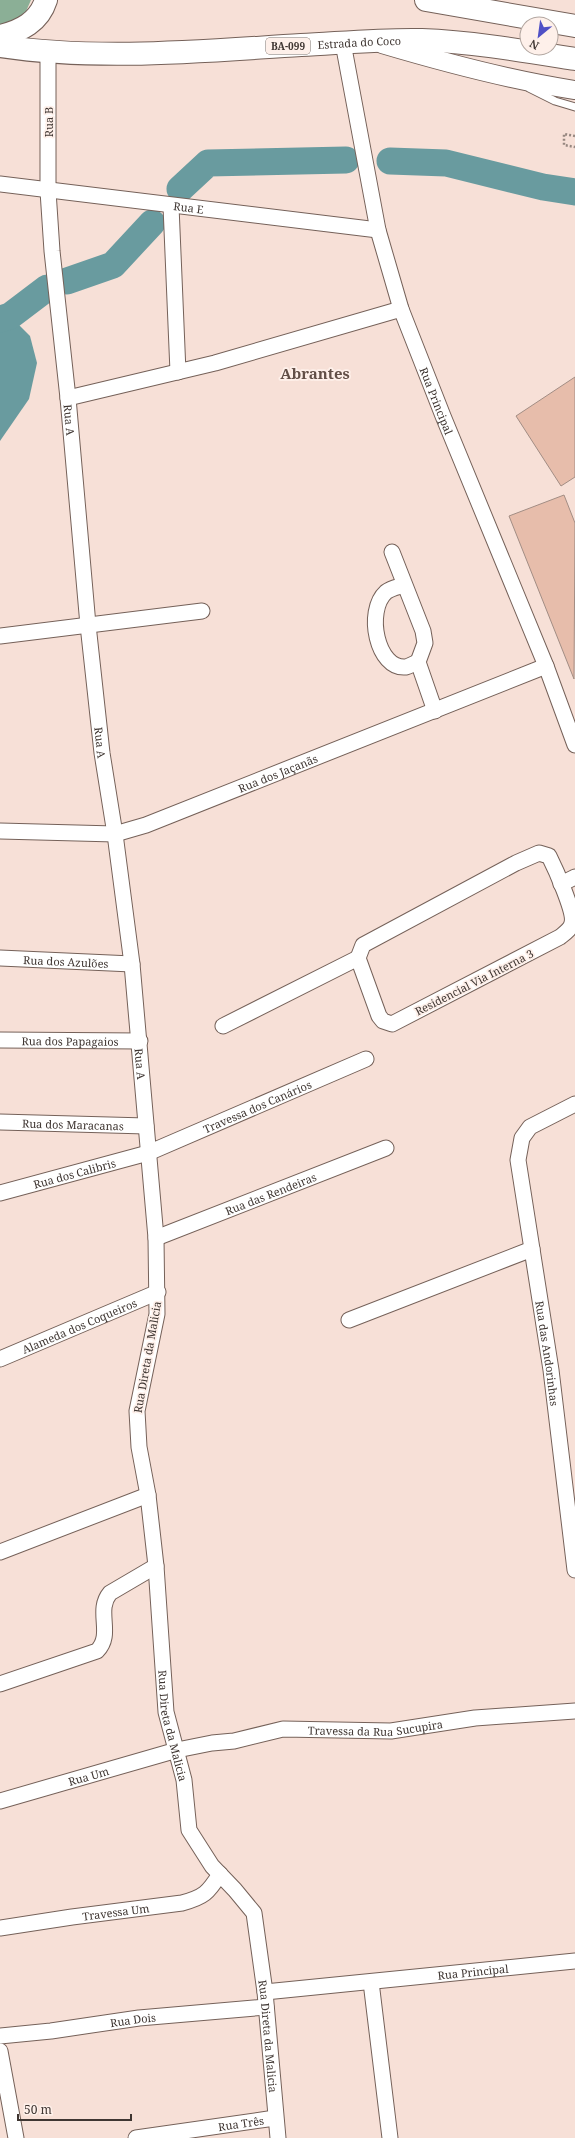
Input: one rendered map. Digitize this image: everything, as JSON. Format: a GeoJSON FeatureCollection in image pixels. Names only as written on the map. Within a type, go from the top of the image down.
{"type":"FeatureCollection","features":[{"type":"Feature","properties":{"kind":"highway"},"geometry":{"type":"LineString","coordinates":[[0,36],[26,27],[35,19],[46,0]]}},
{"type":"Feature","properties":{"kind":"highway"},"geometry":{"type":"LineString","coordinates":[[426,0],[575,26]]}},
{"type":"Feature","properties":{"kind":"highway","name":"Estrada do Coco"},"geometry":{"type":"LineString","coordinates":[[0,46],[48,52],[182,52],[422,40],[514,49],[575,59]]}},
{"type":"Feature","properties":{"kind":"street"},"geometry":{"type":"LineString","coordinates":[[375,42],[476,71],[575,90]]}},
{"type":"Feature","properties":{"kind":"street","name":"Rua Principal"},"geometry":{"type":"LineString","coordinates":[[343,43],[378,230],[401,309],[446,423],[546,666],[575,744]]}},
{"type":"Feature","properties":{"kind":"street","name":"Rua B"},"geometry":{"type":"LineString","coordinates":[[48,52],[48,192]]}},
{"type":"Feature","properties":{"kind":"street","name":"Rua E"},"geometry":{"type":"LineString","coordinates":[[0,184],[48,192],[378,230]]}},
{"type":"Feature","properties":{"kind":"street","name":"Rua A"},"geometry":{"type":"LineString","coordinates":[[48,192],[52,251],[68,398],[88,625],[102,753],[115,834],[132,964],[140,1041],[156,1238],[158,1292]]}},
{"type":"Feature","properties":{"kind":"street"},"geometry":{"type":"LineString","coordinates":[[171,206],[178,372]]}},
{"type":"Feature","properties":{"kind":"street"},"geometry":{"type":"LineString","coordinates":[[68,398],[178,372],[401,309]]}},
{"type":"Feature","properties":{"kind":"street"},"geometry":{"type":"LineString","coordinates":[[392,552],[423,631],[425,644],[418,662],[435,711]]}},
{"type":"Feature","properties":{"kind":"street"},"geometry":{"type":"LineString","coordinates":[[404,585],[387,591],[381,599],[376,608],[375,630],[383,651],[390,660],[398,666],[407,667],[418,662]]}},
{"type":"Feature","properties":{"kind":"street"},"geometry":{"type":"LineString","coordinates":[[0,636],[202,611]]}},
{"type":"Feature","properties":{"kind":"street","name":"Rua dos Jaçanãs"},"geometry":{"type":"LineString","coordinates":[[0,831],[115,834],[146,825],[546,666]]}},
{"type":"Feature","properties":{"kind":"street"},"geometry":{"type":"LineString","coordinates":[[223,1026],[360,952],[533,854],[539,853],[549,856],[561,884],[575,877]]}},
{"type":"Feature","properties":{"kind":"street","name":"Residencial Via Interna 3"},"geometry":{"type":"LineString","coordinates":[[360,952],[379,1016],[387,1024],[392,1024],[560,937],[570,928],[573,922],[561,884]]}},
{"type":"Feature","properties":{"kind":"street","name":"Rua dos Azulões"},"geometry":{"type":"LineString","coordinates":[[0,958],[132,964]]}},
{"type":"Feature","properties":{"kind":"street","name":"Rua dos Papagaios"},"geometry":{"type":"LineString","coordinates":[[0,1040],[140,1041]]}},
{"type":"Feature","properties":{"kind":"street","name":"Travessa dos Canários"},"geometry":{"type":"LineString","coordinates":[[148,1153],[366,1059]]}},
{"type":"Feature","properties":{"kind":"street","name":"Rua das Andorinhas"},"geometry":{"type":"LineString","coordinates":[[575,1104],[530,1127],[522,1138],[518,1160],[572,1515],[575,1570]]}},
{"type":"Feature","properties":{"kind":"street","name":"Rua dos Maracanas"},"geometry":{"type":"LineString","coordinates":[[0,1122],[146,1126]]}},
{"type":"Feature","properties":{"kind":"street","name":"Rua das Rendeiras"},"geometry":{"type":"LineString","coordinates":[[156,1238],[386,1148]]}},
{"type":"Feature","properties":{"kind":"street","name":"Rua dos Calibris"},"geometry":{"type":"LineString","coordinates":[[0,1193],[148,1153]]}},
{"type":"Feature","properties":{"kind":"street"},"geometry":{"type":"LineString","coordinates":[[349,1320],[532,1248]]}},
{"type":"Feature","properties":{"kind":"street","name":"Alameda dos Coqueiros"},"geometry":{"type":"LineString","coordinates":[[0,1359],[158,1292]]}},
{"type":"Feature","properties":{"kind":"street","name":"Rua Direta da Malicia"},"geometry":{"type":"LineString","coordinates":[[158,1292],[157,1314],[137,1411],[139,1447],[148,1495],[156,1566],[166,1712],[184,1780],[189,1830],[204,1855],[254,1913],[266,2000],[275,2118],[278,2138]]}},
{"type":"Feature","properties":{"kind":"street"},"geometry":{"type":"LineString","coordinates":[[0,1552],[148,1495]]}},
{"type":"Feature","properties":{"kind":"street"},"geometry":{"type":"LineString","coordinates":[[0,1684],[97,1651],[102,1645],[106,1635],[103,1607],[105,1599],[110,1593],[156,1566]]}},
{"type":"Feature","properties":{"kind":"street","name":"Travessa da Rua Sucupira"},"geometry":{"type":"LineString","coordinates":[[177,1750],[212,1743],[234,1741],[283,1730],[391,1731],[475,1718],[575,1711]]}},
{"type":"Feature","properties":{"kind":"street","name":"Rua Um"},"geometry":{"type":"LineString","coordinates":[[0,1801],[177,1750]]}},
{"type":"Feature","properties":{"kind":"street","name":"Travessa Um"},"geometry":{"type":"LineString","coordinates":[[0,1928],[182,1903],[200,1898],[208,1892],[220,1874]]}},
{"type":"Feature","properties":{"kind":"street","name":"Rua Principal"},"geometry":{"type":"LineString","coordinates":[[266,2000],[371,1982],[575,1961]]}},
{"type":"Feature","properties":{"kind":"street"},"geometry":{"type":"LineString","coordinates":[[371,1982],[390,2138]]}},
{"type":"Feature","properties":{"kind":"street","name":"Rua Dois"},"geometry":{"type":"LineString","coordinates":[[0,2036],[51,2031],[266,2000]]}},
{"type":"Feature","properties":{"kind":"street"},"geometry":{"type":"LineString","coordinates":[[0,2051],[16,2138]]}},
{"type":"Feature","properties":{"kind":"street","name":"Rua Três"},"geometry":{"type":"LineString","coordinates":[[136,2138],[275,2118]]}},
{"type":"Feature","properties":{"kind":"lane"},"geometry":{"type":"LineString","coordinates":[[517,80],[543,96],[575,107]]}},
{"type":"Feature","properties":{"kind":"path"},"geometry":{"type":"LineString","coordinates":[[575,136],[564,134],[564,145],[575,147]]}},
{"type":"Feature","properties":{"kind":"green space"},"geometry":{"type":"Polygon","coordinates":[[[0,0],[31,0],[24,16],[0,26],[0,0]]]}},
{"type":"Feature","properties":{"kind":"water"},"geometry":{"type":"Polygon","coordinates":[[[10,316],[30,336],[37,363],[29,399],[0,441],[0,319],[10,316]]]}},
{"type":"Feature","properties":{"kind":"building"},"geometry":{"type":"Polygon","coordinates":[[[575,377],[575,477],[561,486],[516,416],[575,377]]]}},
{"type":"Feature","properties":{"kind":"building"},"geometry":{"type":"Polygon","coordinates":[[[564,495],[575,523],[574,679],[509,516],[564,495]]]}},
{"type":"Feature","properties":{"kind":"waterway"},"geometry":{"type":"LineString","coordinates":[[180,189],[208,163],[346,160]]}},
{"type":"Feature","properties":{"kind":"waterway"},"geometry":{"type":"LineString","coordinates":[[390,161],[446,163],[543,187],[575,192]]}},
{"type":"Feature","properties":{"kind":"waterway"},"geometry":{"type":"LineString","coordinates":[[67,281],[113,265],[152,223]]}},
{"type":"Feature","properties":{"kind":"waterway"},"geometry":{"type":"LineString","coordinates":[[0,319],[10,316],[47,288]]}},
{"type":"Feature","properties":{"kind":"district","name":"Abrantes"},"geometry":{"type":"Point","coordinates":[315,373]}}]}
